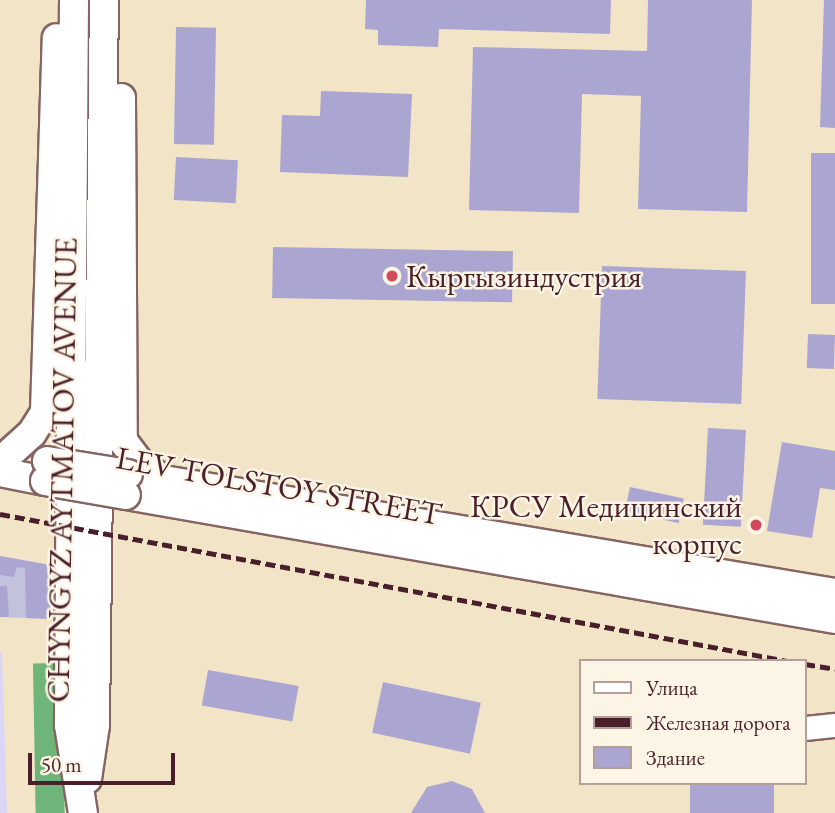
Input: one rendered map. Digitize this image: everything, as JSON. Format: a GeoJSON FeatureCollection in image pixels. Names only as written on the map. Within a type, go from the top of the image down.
{"type":"FeatureCollection","features":[{"type":"Feature","properties":{"kind":"main road"},"geometry":{"type":"LineString","coordinates":[[4,458],[32,433],[45,412],[53,86],[62,0]]}},
{"type":"Feature","properties":{"kind":"main road","name":"CHYNGYZ AYTMATOV AVENUE"},"geometry":{"type":"LineString","coordinates":[[74,0],[69,725],[83,809]]}},
{"type":"Feature","properties":{"kind":"main road","name":"CHYNGYZ AYTMATOV AVENUE"},"geometry":{"type":"LineString","coordinates":[[83,809],[94,725],[104,0]]}},
{"type":"Feature","properties":{"kind":"main road"},"geometry":{"type":"LineString","coordinates":[[116,0],[123,441],[142,466],[166,481]]}},
{"type":"Feature","properties":{"kind":"main road","name":"LEV TOLSTOY STREET"},"geometry":{"type":"LineString","coordinates":[[4,458],[46,471],[835,619]]}},
{"type":"Feature","properties":{"kind":"main road","name":"LEV TOLSTOY STREET"},"geometry":{"type":"LineString","coordinates":[[127,485],[166,481],[835,593]]}},
{"type":"Feature","properties":{"kind":"street"},"geometry":{"type":"LineString","coordinates":[[807,728],[835,725]]}},
{"type":"Feature","properties":{"kind":"shaded area"},"geometry":{"type":"Polygon","coordinates":[[[0,556],[50,565],[51,619],[0,617],[0,556]]]}},
{"type":"Feature","properties":{"kind":"shaded area"},"geometry":{"type":"Polygon","coordinates":[[[0,652],[2,653],[7,813],[0,813],[0,652]]]}},
{"type":"Feature","properties":{"kind":"green space"},"geometry":{"type":"Polygon","coordinates":[[[62,663],[65,813],[36,813],[33,664],[62,663]]]}},
{"type":"Feature","properties":{"kind":"building"},"geometry":{"type":"Polygon","coordinates":[[[366,0],[611,0],[610,34],[439,29],[438,47],[378,45],[378,30],[365,29],[366,0]]]}},
{"type":"Feature","properties":{"kind":"building"},"geometry":{"type":"Polygon","coordinates":[[[648,0],[752,0],[747,212],[638,209],[641,96],[582,94],[579,213],[469,210],[473,47],[647,51],[648,0]]]}},
{"type":"Feature","properties":{"kind":"building"},"geometry":{"type":"Polygon","coordinates":[[[824,0],[835,0],[835,128],[820,127],[824,0]]]}},
{"type":"Feature","properties":{"kind":"building"},"geometry":{"type":"Polygon","coordinates":[[[176,27],[216,28],[214,145],[174,144],[176,27]]]}},
{"type":"Feature","properties":{"kind":"building"},"geometry":{"type":"Polygon","coordinates":[[[321,91],[412,94],[408,177],[280,172],[282,115],[320,116],[321,91]]]}},
{"type":"Feature","properties":{"kind":"building"},"geometry":{"type":"Polygon","coordinates":[[[811,153],[835,153],[835,304],[811,304],[811,153]]]}},
{"type":"Feature","properties":{"kind":"building"},"geometry":{"type":"Polygon","coordinates":[[[176,157],[238,160],[236,203],[174,200],[176,157]]]}},
{"type":"Feature","properties":{"kind":"building","name":"Кыргызиндустрия"},"geometry":{"type":"Polygon","coordinates":[[[273,247],[513,251],[512,302],[272,298],[273,247]]]}},
{"type":"Feature","properties":{"kind":"building"},"geometry":{"type":"Polygon","coordinates":[[[602,266],[746,271],[741,404],[597,399],[602,266]]]}},
{"type":"Feature","properties":{"kind":"building"},"geometry":{"type":"Polygon","coordinates":[[[808,334],[835,335],[834,369],[807,368],[808,334]]]}},
{"type":"Feature","properties":{"kind":"building"},"geometry":{"type":"Polygon","coordinates":[[[708,428],[746,430],[741,527],[703,525],[708,428]]]}},
{"type":"Feature","properties":{"kind":"building","name":"КРСУ Медицинский корпус"},"geometry":{"type":"Polygon","coordinates":[[[782,442],[835,451],[835,490],[820,488],[812,538],[767,531],[782,442]]]}},
{"type":"Feature","properties":{"kind":"building"},"geometry":{"type":"Polygon","coordinates":[[[630,487],[684,498],[679,523],[625,511],[630,487]]]}},
{"type":"Feature","properties":{"kind":"building"},"geometry":{"type":"Polygon","coordinates":[[[0,556],[50,565],[51,619],[26,618],[25,568],[17,567],[14,577],[0,575],[0,556]]]}},
{"type":"Feature","properties":{"kind":"building"},"geometry":{"type":"Polygon","coordinates":[[[0,586],[7,586],[9,617],[0,617],[0,586]]]}},
{"type":"Feature","properties":{"kind":"building"},"geometry":{"type":"Polygon","coordinates":[[[208,670],[299,686],[292,721],[202,705],[208,670]]]}},
{"type":"Feature","properties":{"kind":"building"},"geometry":{"type":"Polygon","coordinates":[[[383,682],[481,703],[470,754],[372,733],[383,682]]]}},
{"type":"Feature","properties":{"kind":"building"},"geometry":{"type":"Polygon","coordinates":[[[452,781],[472,789],[485,813],[411,813],[427,787],[452,781]]]}},
{"type":"Feature","properties":{"kind":"building"},"geometry":{"type":"Polygon","coordinates":[[[690,785],[774,785],[774,813],[690,813],[690,785]]]}},
{"type":"Feature","properties":{"kind":"railway"},"geometry":{"type":"LineString","coordinates":[[0,514],[777,659]]}},
{"type":"Feature","properties":{"kind":"railway"},"geometry":{"type":"LineString","coordinates":[[807,664],[835,669]]}},
{"type":"Feature","properties":{"kind":"place","name":"Кыргызиндустрия"},"geometry":{"type":"Point","coordinates":[392,276]}},
{"type":"Feature","properties":{"kind":"place","name":"КРСУ Медицинский корпус"},"geometry":{"type":"Point","coordinates":[756,525]}}]}
